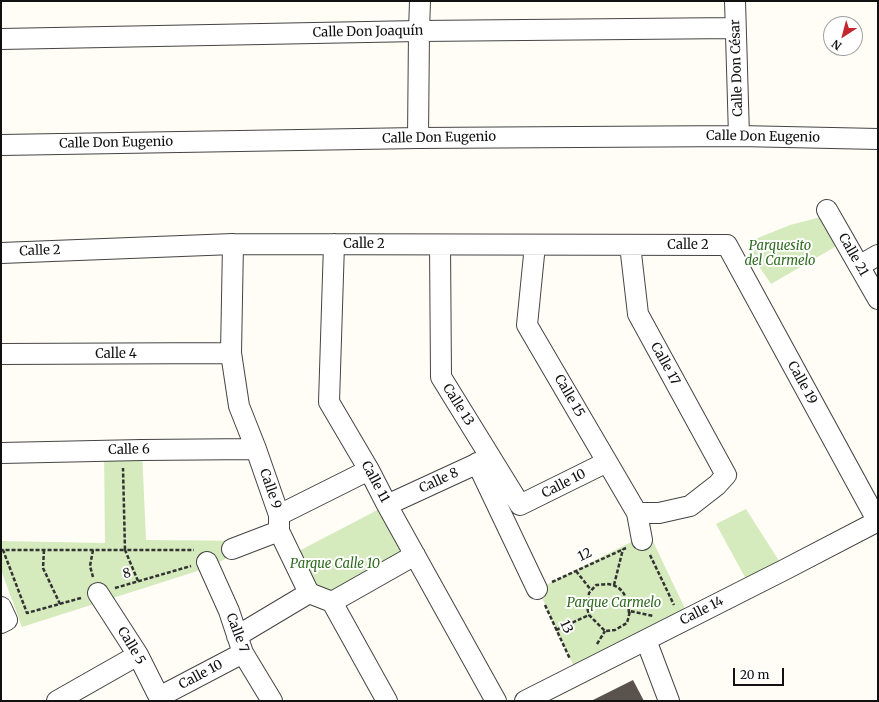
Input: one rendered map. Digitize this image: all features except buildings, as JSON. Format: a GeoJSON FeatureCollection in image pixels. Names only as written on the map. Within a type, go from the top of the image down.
{"type":"FeatureCollection","features":[{"type":"Feature","properties":{"kind":"street"},"geometry":{"type":"LineString","coordinates":[[418,138],[418,31],[420,1]]}},
{"type":"Feature","properties":{"kind":"street","name":"Calle Don César"},"geometry":{"type":"LineString","coordinates":[[735,1],[740,136]]}},
{"type":"Feature","properties":{"kind":"street","name":"Calle Don Joaquín"},"geometry":{"type":"LineString","coordinates":[[1,39],[418,31],[735,28]]}},
{"type":"Feature","properties":{"kind":"street","name":"Calle Don Eugenio"},"geometry":{"type":"LineString","coordinates":[[1,145],[418,138],[740,136],[878,139]]}},
{"type":"Feature","properties":{"kind":"street","name":"Calle 21"},"geometry":{"type":"LineString","coordinates":[[827,210],[878,300]]}},
{"type":"Feature","properties":{"kind":"street","name":"Calle 2"},"geometry":{"type":"LineString","coordinates":[[1,253],[233,244],[727,245]]}},
{"type":"Feature","properties":{"kind":"street","name":"Calle 9"},"geometry":{"type":"LineString","coordinates":[[233,244],[230,353],[239,406],[256,449],[279,523],[309,593]]}},
{"type":"Feature","properties":{"kind":"street","name":"Calle 11"},"geometry":{"type":"LineString","coordinates":[[334,244],[329,402],[370,470],[387,505],[496,701]]}},
{"type":"Feature","properties":{"kind":"street","name":"Calle 13"},"geometry":{"type":"LineString","coordinates":[[440,244],[441,377],[484,460],[537,589]]}},
{"type":"Feature","properties":{"kind":"street","name":"Calle 15"},"geometry":{"type":"LineString","coordinates":[[535,245],[527,325],[637,513],[642,540]]}},
{"type":"Feature","properties":{"kind":"street","name":"Calle 17"},"geometry":{"type":"LineString","coordinates":[[630,245],[638,314],[726,475],[717,485],[690,506],[659,513],[637,513]]}},
{"type":"Feature","properties":{"kind":"street","name":"Calle 19"},"geometry":{"type":"LineString","coordinates":[[727,245],[878,522]]}},
{"type":"Feature","properties":{"kind":"street"},"geometry":{"type":"LineString","coordinates":[[859,266],[878,255]]}},
{"type":"Feature","properties":{"kind":"street","name":"Calle 4"},"geometry":{"type":"LineString","coordinates":[[1,354],[230,353]]}},
{"type":"Feature","properties":{"kind":"street","name":"Calle 6"},"geometry":{"type":"LineString","coordinates":[[1,453],[256,449]]}},
{"type":"Feature","properties":{"kind":"street","name":"Calle 13"},"geometry":{"type":"LineString","coordinates":[[484,460],[520,506]]}},
{"type":"Feature","properties":{"kind":"street","name":"Calle 8"},"geometry":{"type":"LineString","coordinates":[[387,505],[484,460]]}},
{"type":"Feature","properties":{"kind":"street","name":"Calle 10"},"geometry":{"type":"LineString","coordinates":[[520,506],[607,462]]}},
{"type":"Feature","properties":{"kind":"street"},"geometry":{"type":"LineString","coordinates":[[232,549],[370,470]]}},
{"type":"Feature","properties":{"kind":"street","name":"Calle 14"},"geometry":{"type":"LineString","coordinates":[[525,701],[878,522]]}},
{"type":"Feature","properties":{"kind":"street"},"geometry":{"type":"LineString","coordinates":[[332,602],[415,554]]}},
{"type":"Feature","properties":{"kind":"street","name":"Calle 7"},"geometry":{"type":"LineString","coordinates":[[204,556],[229,611],[240,644],[272,701]]}},
{"type":"Feature","properties":{"kind":"street","name":"Calle 5"},"geometry":{"type":"LineString","coordinates":[[98,593],[138,655],[160,699]]}},
{"type":"Feature","properties":{"kind":"street"},"geometry":{"type":"LineString","coordinates":[[309,593],[332,602],[387,701]]}},
{"type":"Feature","properties":{"kind":"street","name":"Calle 10"},"geometry":{"type":"LineString","coordinates":[[160,699],[240,644],[309,593]]}},
{"type":"Feature","properties":{"kind":"street"},"geometry":{"type":"LineString","coordinates":[[646,640],[669,701]]}},
{"type":"Feature","properties":{"kind":"street"},"geometry":{"type":"LineString","coordinates":[[57,701],[138,655]]}},
{"type":"Feature","properties":{"kind":"path"},"geometry":{"type":"LineString","coordinates":[[122,450],[124,550],[138,581]]}},
{"type":"Feature","properties":{"kind":"path"},"geometry":{"type":"LineString","coordinates":[[642,540],[682,621]]}},
{"type":"Feature","properties":{"kind":"path","name":"12"},"geometry":{"type":"LineString","coordinates":[[537,589],[642,540]]}},
{"type":"Feature","properties":{"kind":"path"},"geometry":{"type":"LineString","coordinates":[[614,585],[623,549]]}},
{"type":"Feature","properties":{"kind":"path","name":"8"},"geometry":{"type":"LineString","coordinates":[[44,550],[3,550],[26,613],[138,581],[204,556]]}},
{"type":"Feature","properties":{"kind":"path"},"geometry":{"type":"LineString","coordinates":[[60,604],[43,568],[44,550],[124,550],[204,556]]}},
{"type":"Feature","properties":{"kind":"path"},"geometry":{"type":"LineString","coordinates":[[93,550],[90,566],[98,593]]}},
{"type":"Feature","properties":{"kind":"path"},"geometry":{"type":"LineString","coordinates":[[576,571],[591,590]]}},
{"type":"Feature","properties":{"kind":"path"},"geometry":{"type":"LineString","coordinates":[[608,584],[614,585],[623,592],[628,602],[628,623],[616,630],[605,631],[589,615],[587,607],[589,593],[591,590],[596,585],[608,584]]}},
{"type":"Feature","properties":{"kind":"path","name":"13"},"geometry":{"type":"LineString","coordinates":[[537,589],[577,674]]}},
{"type":"Feature","properties":{"kind":"path"},"geometry":{"type":"LineString","coordinates":[[629,613],[630,611],[682,621]]}},
{"type":"Feature","properties":{"kind":"path"},"geometry":{"type":"LineString","coordinates":[[556,630],[589,615]]}},
{"type":"Feature","properties":{"kind":"green space","name":"Parquesito del Carmelo"},"geometry":{"type":"Polygon","coordinates":[[[821,217],[840,244],[771,284],[758,265],[748,242],[790,225],[821,217]]]}},
{"type":"Feature","properties":{"kind":"green space"},"geometry":{"type":"Polygon","coordinates":[[[142,450],[146,540],[259,541],[210,567],[22,627],[1,570],[1,541],[105,543],[104,451],[142,450]]]}},
{"type":"Feature","properties":{"kind":"green space","name":"Parque Calle 10"},"geometry":{"type":"Polygon","coordinates":[[[387,505],[415,555],[323,604],[295,553],[387,505]]]}},
{"type":"Feature","properties":{"kind":"green space"},"geometry":{"type":"Polygon","coordinates":[[[746,509],[781,564],[747,581],[716,524],[746,509]]]}},
{"type":"Feature","properties":{"kind":"green space","name":"Parque Carmelo"},"geometry":{"type":"Polygon","coordinates":[[[649,533],[689,617],[577,673],[538,589],[649,533]]]}}]}
